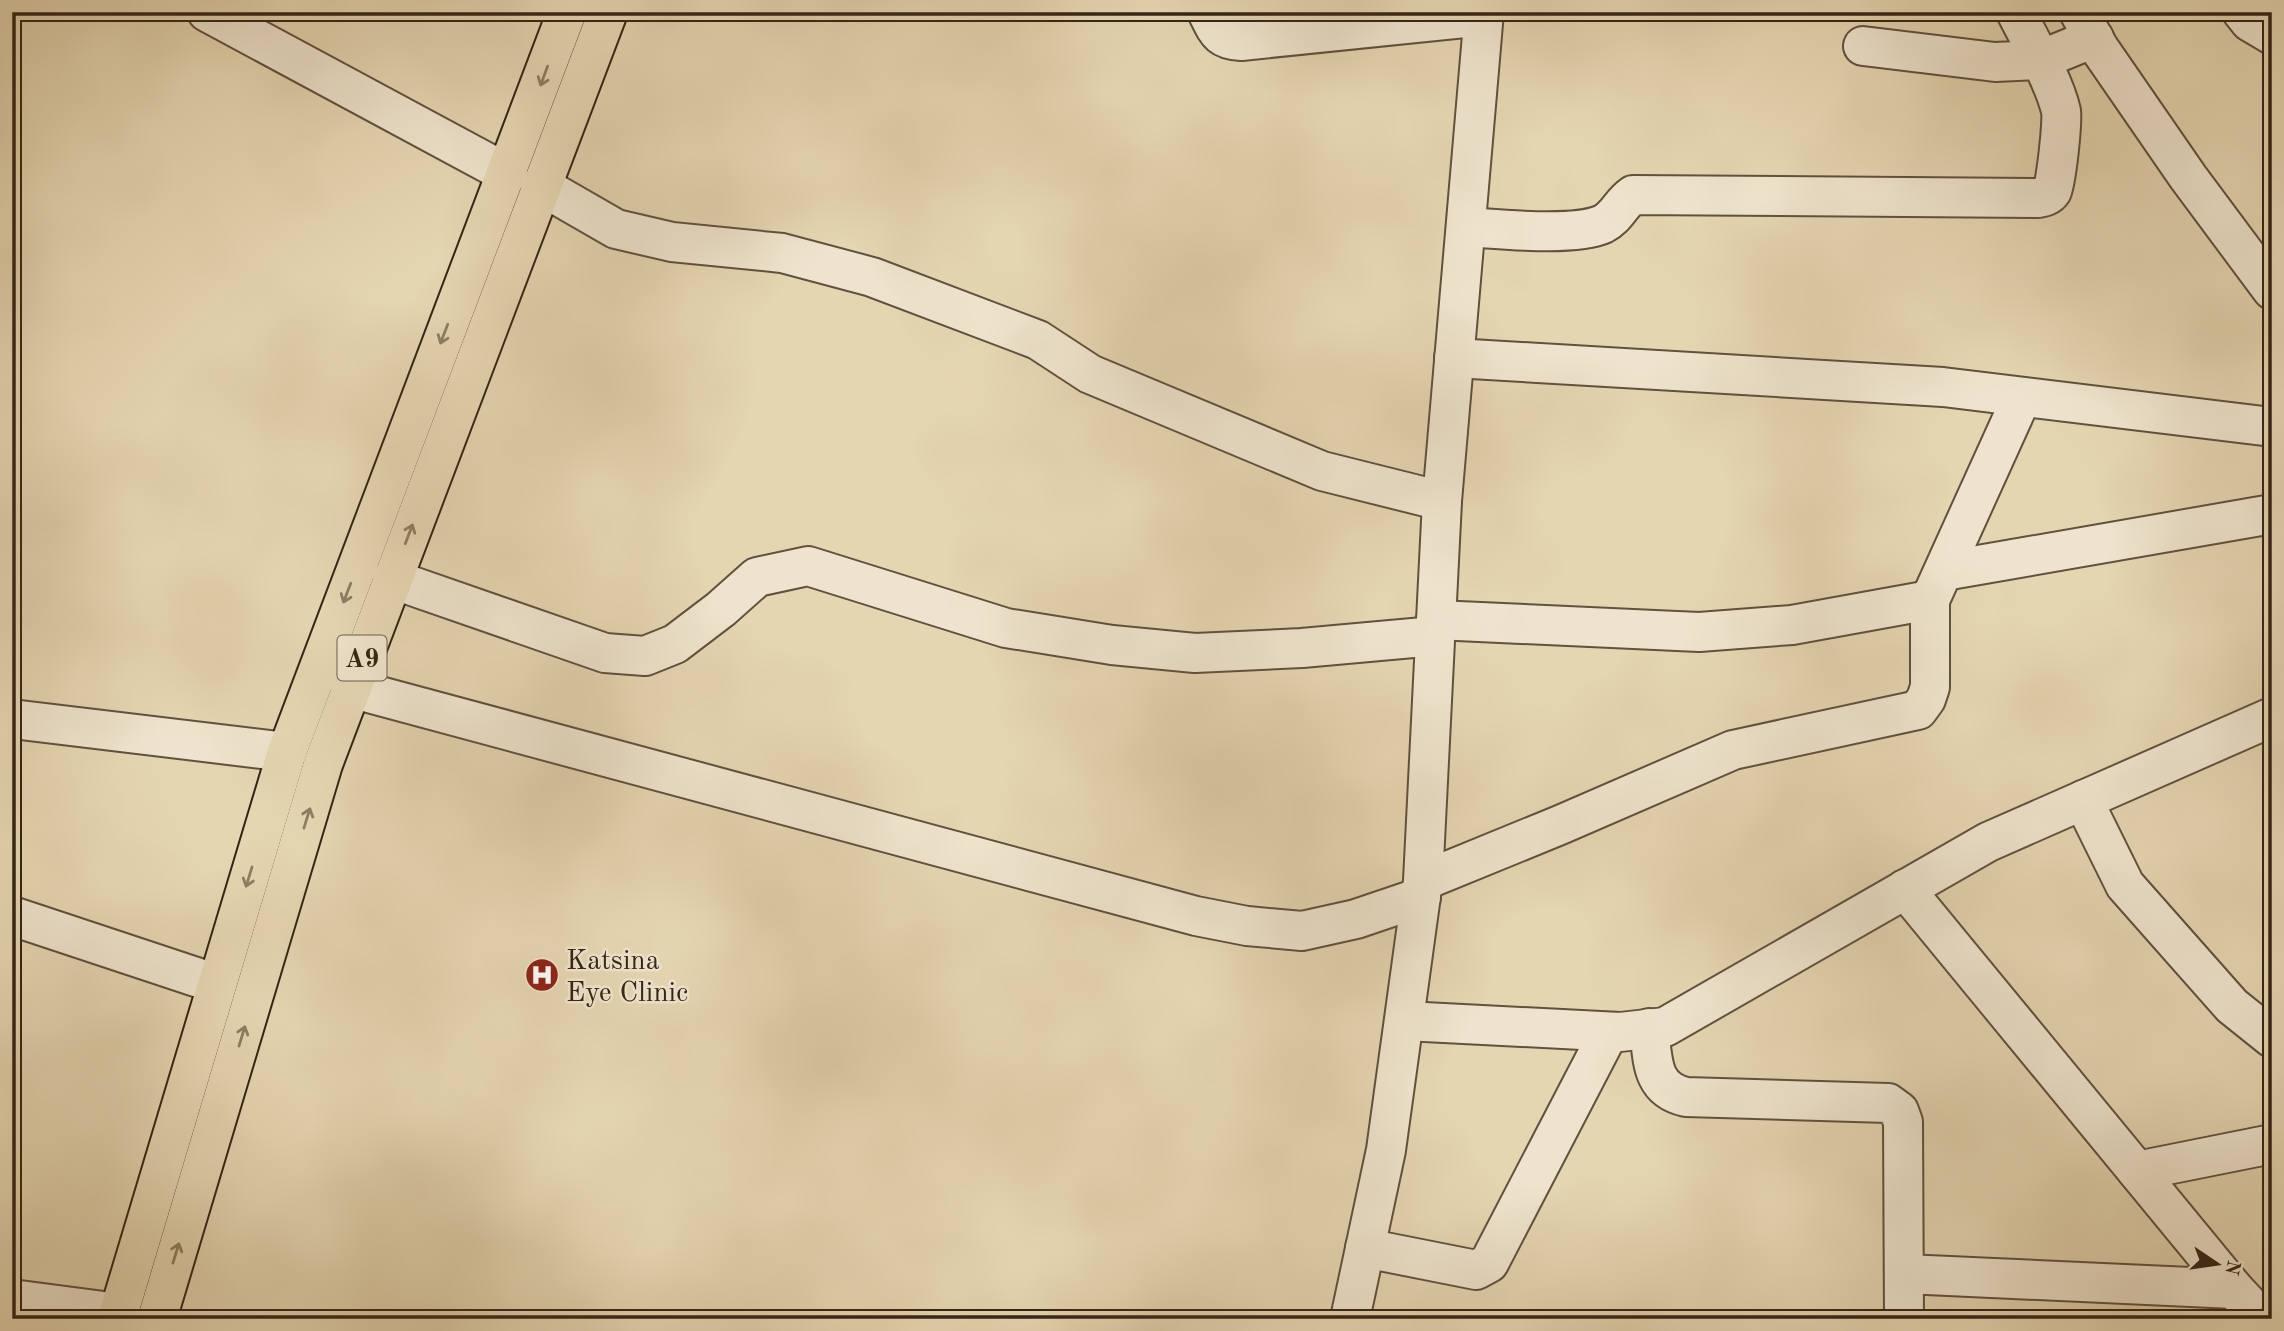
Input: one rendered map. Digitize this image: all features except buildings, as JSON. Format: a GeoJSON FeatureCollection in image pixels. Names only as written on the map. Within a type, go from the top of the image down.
{"type":"FeatureCollection","features":[{"type":"Feature","properties":{"kind":"highway","name":"A9"},"geometry":{"type":"LineString","coordinates":[[118,1316],[287,752],[465,279],[508,174],[567,12]]}},
{"type":"Feature","properties":{"kind":"highway","name":"A9"},"geometry":{"type":"LineString","coordinates":[[157,1319],[323,764],[608,12]]}},
{"type":"Feature","properties":{"kind":"highway"},"geometry":{"type":"LineString","coordinates":[[465,279],[500,295]]}},
{"type":"Feature","properties":{"kind":"street"},"geometry":{"type":"LineString","coordinates":[[207,12],[508,174]]}},
{"type":"Feature","properties":{"kind":"street"},"geometry":{"type":"LineString","coordinates":[[1207,12],[1220,36],[1229,41],[1484,14],[1442,500],[1422,889],[1386,1150],[1350,1319]]}},
{"type":"Feature","properties":{"kind":"street"},"geometry":{"type":"LineString","coordinates":[[1466,228],[1584,231],[1616,217],[1623,202],[1633,195],[2047,196],[2052,190],[2057,169],[2062,113],[2016,12]]}},
{"type":"Feature","properties":{"kind":"street"},"geometry":{"type":"LineString","coordinates":[[2242,12],[2250,22],[2272,35]]}},
{"type":"Feature","properties":{"kind":"street"},"geometry":{"type":"LineString","coordinates":[[1863,46],[1995,62],[2040,60],[2087,25],[2188,177],[2272,290]]}},
{"type":"Feature","properties":{"kind":"street"},"geometry":{"type":"LineString","coordinates":[[543,187],[616,229],[672,242],[782,253],[872,277],[1038,340],[1090,374],[1322,471],[1442,500]]}},
{"type":"Feature","properties":{"kind":"street"},"geometry":{"type":"LineString","coordinates":[[1454,358],[1943,387],[2272,427]]}},
{"type":"Feature","properties":{"kind":"street"},"geometry":{"type":"LineString","coordinates":[[350,688],[1196,916],[1247,926],[1302,931],[1356,919],[1560,825],[1733,750],[1918,710],[1930,687],[1937,585],[2022,397]]}},
{"type":"Feature","properties":{"kind":"street"},"geometry":{"type":"LineString","coordinates":[[392,579],[605,653],[645,656],[675,644],[757,578],[808,566],[1006,628],[1112,645],[1195,653],[1302,648],[1435,628],[1699,632],[1792,625],[1937,585],[2272,514]]}},
{"type":"Feature","properties":{"kind":"street"},"geometry":{"type":"LineString","coordinates":[[1405,1021],[1609,1032],[1664,1027],[1988,842],[2272,717]]}},
{"type":"Feature","properties":{"kind":"street"},"geometry":{"type":"LineString","coordinates":[[12,719],[287,752]]}},
{"type":"Feature","properties":{"kind":"street"},"geometry":{"type":"LineString","coordinates":[[2083,800],[2125,885],[2232,1006],[2272,1038]]}},
{"type":"Feature","properties":{"kind":"street"},"geometry":{"type":"LineString","coordinates":[[1905,889],[2234,1289],[2263,1319]]}},
{"type":"Feature","properties":{"kind":"street"},"geometry":{"type":"LineString","coordinates":[[12,916],[217,984]]}},
{"type":"Feature","properties":{"kind":"street"},"geometry":{"type":"LineString","coordinates":[[1649,1028],[1655,1069],[1662,1086],[1676,1095],[1888,1103],[1899,1111],[1903,1122],[1903,1319]]}},
{"type":"Feature","properties":{"kind":"street"},"geometry":{"type":"LineString","coordinates":[[1365,1248],[1476,1269],[1489,1263],[1609,1032]]}},
{"type":"Feature","properties":{"kind":"street"},"geometry":{"type":"LineString","coordinates":[[2137,1171],[2272,1144]]}},
{"type":"Feature","properties":{"kind":"street"},"geometry":{"type":"LineString","coordinates":[[1905,1274],[2234,1289]]}},
{"type":"Feature","properties":{"kind":"street"},"geometry":{"type":"LineString","coordinates":[[12,1299],[118,1316]]}},
{"type":"Feature","properties":{"kind":"place","name":"Katsina Eye Clinic"},"geometry":{"type":"Point","coordinates":[542,975]}}]}
